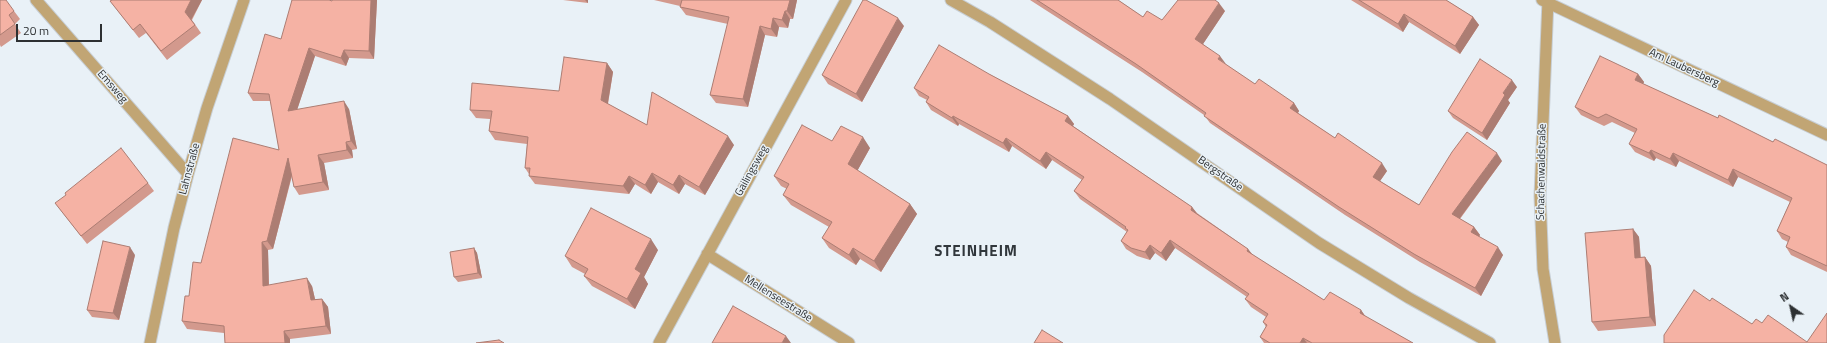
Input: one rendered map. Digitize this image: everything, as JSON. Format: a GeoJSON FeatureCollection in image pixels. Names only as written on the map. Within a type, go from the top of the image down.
{"type":"FeatureCollection","features":[{"type":"Feature","properties":{"kind":"street","name":"Emsweg"},"geometry":{"type":"LineString","coordinates":[[36,0],[188,174]]}},
{"type":"Feature","properties":{"kind":"street","name":"Lahnstraße"},"geometry":{"type":"LineString","coordinates":[[150,343],[174,228],[188,174],[207,108],[244,0]]}},
{"type":"Feature","properties":{"kind":"street","name":"Gailingsweg"},"geometry":{"type":"LineString","coordinates":[[659,343],[846,0]]}},
{"type":"Feature","properties":{"kind":"street","name":"Bergstraße"},"geometry":{"type":"LineString","coordinates":[[951,0],[990,22],[1110,99],[1319,243],[1409,298],[1490,343]]}},
{"type":"Feature","properties":{"kind":"street","name":"Am Laubersberg"},"geometry":{"type":"LineString","coordinates":[[1546,1],[1827,135]]}},
{"type":"Feature","properties":{"kind":"street","name":"Schachenwaldstraße"},"geometry":{"type":"LineString","coordinates":[[1546,1],[1540,196],[1543,269],[1555,343]]}},
{"type":"Feature","properties":{"kind":"street","name":"Mellenseestraße"},"geometry":{"type":"LineString","coordinates":[[707,254],[849,343]]}},
{"type":"Feature","properties":{"kind":"building"},"geometry":{"type":"Polygon","coordinates":[[[0,0],[6,0],[14,11],[9,15],[15,24],[0,35],[0,0]]]}},
{"type":"Feature","properties":{"kind":"building"},"geometry":{"type":"Polygon","coordinates":[[[191,0],[185,12],[195,25],[161,51],[140,24],[133,30],[110,1],[191,0]]]}},
{"type":"Feature","properties":{"kind":"building"},"geometry":{"type":"Polygon","coordinates":[[[292,0],[371,0],[369,51],[344,50],[341,58],[309,48],[288,111],[344,101],[351,141],[346,142],[347,150],[318,155],[323,182],[294,187],[288,158],[267,241],[262,242],[263,286],[307,278],[311,300],[322,299],[326,326],[284,331],[285,343],[225,343],[224,326],[182,321],[185,296],[189,296],[193,262],[201,263],[233,138],[279,150],[269,94],[248,93],[265,34],[281,39],[292,0]]]}},
{"type":"Feature","properties":{"kind":"building"},"geometry":{"type":"Polygon","coordinates":[[[682,0],[790,0],[787,11],[785,11],[782,20],[773,18],[771,29],[760,26],[743,99],[710,95],[729,17],[680,7],[682,0]]]}},
{"type":"Feature","properties":{"kind":"building"},"geometry":{"type":"Polygon","coordinates":[[[863,0],[866,0],[898,18],[856,94],[822,75],[863,0]]]}},
{"type":"Feature","properties":{"kind":"building"},"geometry":{"type":"Polygon","coordinates":[[[1037,0],[1118,0],[1143,17],[1147,11],[1162,20],[1178,0],[1215,0],[1219,3],[1195,39],[1220,56],[1218,59],[1255,84],[1259,79],[1294,103],[1290,108],[1335,138],[1338,133],[1382,163],[1373,177],[1419,205],[1452,152],[1467,132],[1497,153],[1452,214],[1474,227],[1471,232],[1498,247],[1475,288],[1414,254],[1339,207],[1204,116],[1206,113],[1136,64],[1037,0]]]}},
{"type":"Feature","properties":{"kind":"building"},"geometry":{"type":"Polygon","coordinates":[[[1359,0],[1446,0],[1473,17],[1455,46],[1404,14],[1398,24],[1359,0]]]}},
{"type":"Feature","properties":{"kind":"building"},"geometry":{"type":"Polygon","coordinates":[[[939,45],[989,74],[1068,116],[1065,121],[1192,207],[1191,210],[1248,249],[1247,251],[1324,300],[1330,292],[1361,310],[1360,313],[1413,343],[1312,343],[1303,338],[1300,343],[1270,343],[1260,337],[1267,325],[1263,322],[1268,314],[1245,299],[1249,294],[1170,240],[1161,253],[1150,245],[1145,252],[1131,248],[1121,241],[1128,230],[1125,228],[1126,227],[1074,191],[1084,177],[1046,152],[1040,161],[1006,138],[1003,143],[953,116],[952,118],[926,102],[929,97],[914,88],[939,45]]]}},
{"type":"Feature","properties":{"kind":"building"},"geometry":{"type":"Polygon","coordinates":[[[1600,56],[1638,74],[1635,80],[1718,118],[1719,115],[1773,142],[1775,139],[1827,165],[1827,266],[1786,247],[1790,237],[1777,231],[1792,198],[1733,169],[1728,180],[1673,153],[1670,159],[1651,150],[1649,153],[1629,144],[1637,129],[1606,114],[1598,118],[1575,107],[1600,56]]]}},
{"type":"Feature","properties":{"kind":"building"},"geometry":{"type":"Polygon","coordinates":[[[564,57],[607,63],[601,100],[647,125],[652,92],[728,136],[699,187],[679,175],[673,185],[652,173],[645,185],[629,176],[623,186],[529,176],[530,168],[525,168],[528,137],[489,131],[492,111],[470,110],[472,83],[559,91],[564,57]]]}},
{"type":"Feature","properties":{"kind":"building"},"geometry":{"type":"Polygon","coordinates":[[[1480,59],[1512,80],[1503,93],[1505,95],[1482,133],[1448,111],[1480,59]]]}},
{"type":"Feature","properties":{"kind":"building"},"geometry":{"type":"Polygon","coordinates":[[[802,125],[832,141],[841,126],[863,137],[848,164],[910,204],[874,261],[853,248],[849,255],[822,238],[832,222],[783,195],[789,184],[774,176],[802,125]]]}},
{"type":"Feature","properties":{"kind":"building"},"geometry":{"type":"Polygon","coordinates":[[[121,148],[148,183],[81,236],[55,203],[66,195],[65,193],[121,148]]]}},
{"type":"Feature","properties":{"kind":"building"},"geometry":{"type":"Polygon","coordinates":[[[591,208],[651,239],[635,269],[641,273],[627,299],[584,276],[588,269],[565,256],[591,208]]]}},
{"type":"Feature","properties":{"kind":"building"},"geometry":{"type":"Polygon","coordinates":[[[1633,229],[1635,258],[1645,257],[1650,317],[1592,322],[1585,233],[1633,229]]]}},
{"type":"Feature","properties":{"kind":"building"},"geometry":{"type":"Polygon","coordinates":[[[103,241],[130,247],[113,313],[87,310],[103,241]]]}},
{"type":"Feature","properties":{"kind":"building"},"geometry":{"type":"Polygon","coordinates":[[[474,248],[478,273],[454,277],[450,252],[474,248]]]}},
{"type":"Feature","properties":{"kind":"building"},"geometry":{"type":"Polygon","coordinates":[[[1694,290],[1710,301],[1712,298],[1752,324],[1756,319],[1762,323],[1768,315],[1807,342],[1827,313],[1827,343],[1664,343],[1664,335],[1694,290]]]}},
{"type":"Feature","properties":{"kind":"building"},"geometry":{"type":"Polygon","coordinates":[[[733,306],[786,336],[782,343],[712,343],[733,306]]]}},
{"type":"Feature","properties":{"kind":"building"},"geometry":{"type":"Polygon","coordinates":[[[1042,330],[1063,343],[1034,343],[1042,330]]]}},
{"type":"Feature","properties":{"kind":"building"},"geometry":{"type":"Polygon","coordinates":[[[499,340],[504,343],[476,343],[499,340]]]}},
{"type":"Feature","properties":{"kind":"district","name":"STEINHEIM"},"geometry":{"type":"Point","coordinates":[976,252]}}]}
